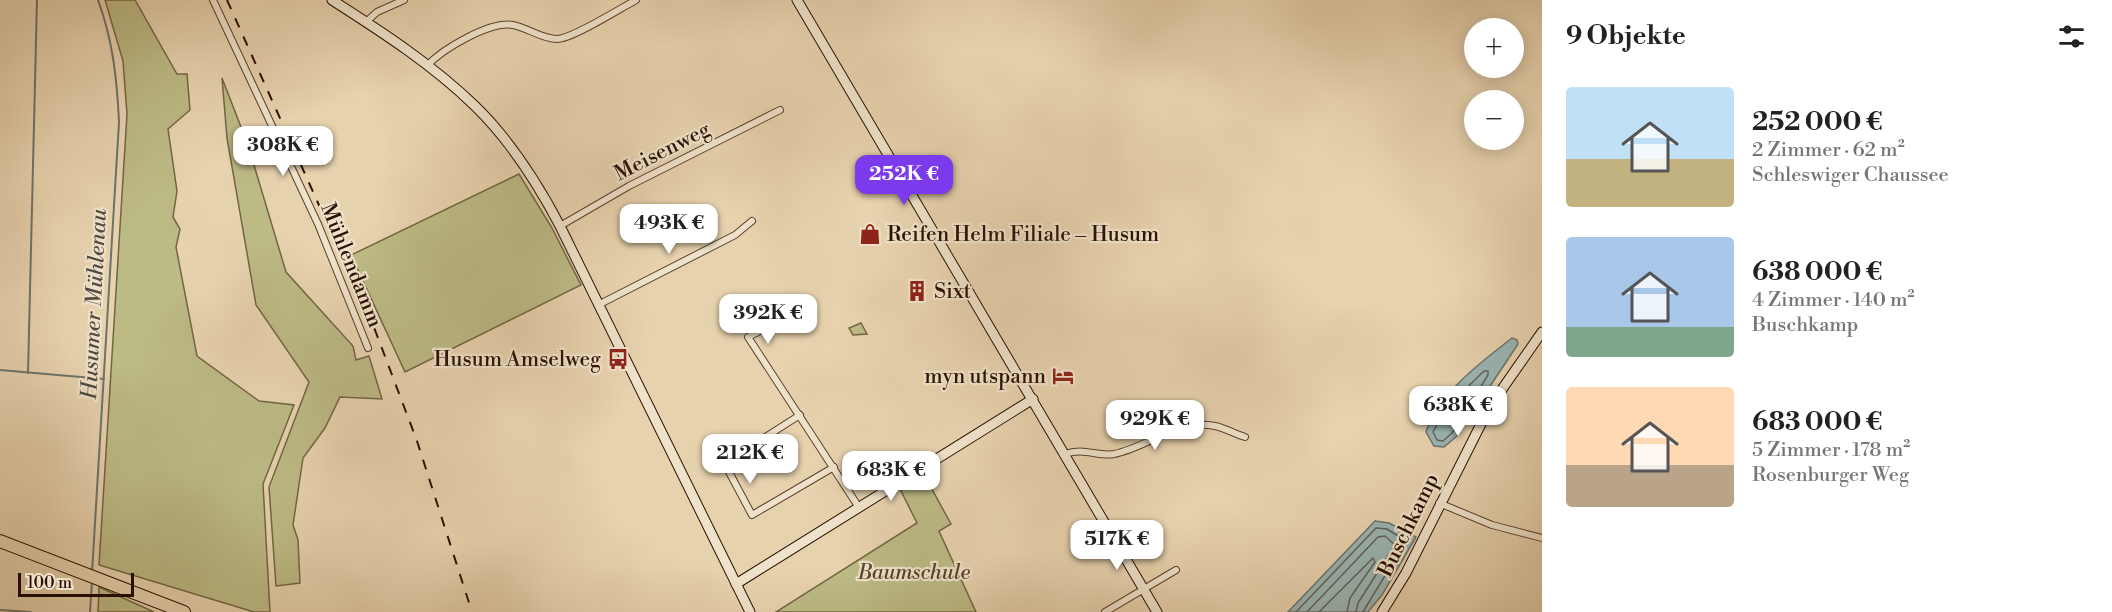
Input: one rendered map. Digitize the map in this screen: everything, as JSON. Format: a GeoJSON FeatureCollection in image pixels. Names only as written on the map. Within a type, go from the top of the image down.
{"type":"FeatureCollection","features":[{"type":"Feature","properties":{"kind":"highway"},"geometry":{"type":"LineString","coordinates":[[0,541],[184,612]]}},
{"type":"Feature","properties":{"kind":"street","name":"Mühlendamm"},"geometry":{"type":"LineString","coordinates":[[213,0],[318,224],[368,348]]}},
{"type":"Feature","properties":{"kind":"street"},"geometry":{"type":"LineString","coordinates":[[332,0],[452,85],[484,116],[534,181],[560,226],[750,612]]}},
{"type":"Feature","properties":{"kind":"street"},"geometry":{"type":"LineString","coordinates":[[366,22],[377,12],[404,0]]}},
{"type":"Feature","properties":{"kind":"street"},"geometry":{"type":"LineString","coordinates":[[427,66],[437,56],[467,39],[500,25],[512,25],[557,39],[636,0]]}},
{"type":"Feature","properties":{"kind":"street"},"geometry":{"type":"LineString","coordinates":[[797,0],[1157,612]]}},
{"type":"Feature","properties":{"kind":"street","name":"Meisenweg"},"geometry":{"type":"LineString","coordinates":[[560,226],[629,186],[780,110]]}},
{"type":"Feature","properties":{"kind":"street"},"geometry":{"type":"LineString","coordinates":[[598,305],[735,235],[752,221]]}},
{"type":"Feature","properties":{"kind":"street"},"geometry":{"type":"LineString","coordinates":[[807,308],[748,337],[858,506]]}},
{"type":"Feature","properties":{"kind":"street","name":"Buschkamp"},"geometry":{"type":"LineString","coordinates":[[1382,612],[1406,573],[1439,503],[1489,408],[1542,332]]}},
{"type":"Feature","properties":{"kind":"street"},"geometry":{"type":"LineString","coordinates":[[736,584],[1033,399]]}},
{"type":"Feature","properties":{"kind":"street"},"geometry":{"type":"LineString","coordinates":[[800,415],[734,457],[728,470],[752,515],[834,467]]}},
{"type":"Feature","properties":{"kind":"street"},"geometry":{"type":"LineString","coordinates":[[1065,454],[1078,450],[1111,455],[1179,428],[1200,424],[1216,426],[1245,437]]}},
{"type":"Feature","properties":{"kind":"street"},"geometry":{"type":"LineString","coordinates":[[1439,503],[1492,525],[1542,538]]}},
{"type":"Feature","properties":{"kind":"street"},"geometry":{"type":"LineString","coordinates":[[1105,612],[1176,570]]}},
{"type":"Feature","properties":{"kind":"green space"},"geometry":{"type":"Polygon","coordinates":[[[105,0],[135,0],[177,74],[187,74],[190,110],[168,129],[177,191],[173,217],[180,229],[176,247],[197,356],[259,401],[294,405],[263,484],[270,612],[254,612],[99,565],[127,114],[123,61],[105,0]]]}},
{"type":"Feature","properties":{"kind":"green space"},"geometry":{"type":"Polygon","coordinates":[[[222,78],[248,145],[286,272],[353,346],[356,360],[369,356],[382,399],[340,397],[325,428],[303,458],[293,525],[298,540],[300,583],[276,586],[269,487],[309,382],[256,305],[227,138],[222,78]]]}},
{"type":"Feature","properties":{"kind":"green space"},"geometry":{"type":"Polygon","coordinates":[[[519,174],[552,228],[581,285],[405,372],[351,255],[519,174]]]}},
{"type":"Feature","properties":{"kind":"green space"},"geometry":{"type":"Polygon","coordinates":[[[861,323],[867,334],[853,335],[849,328],[861,323]]]}},
{"type":"Feature","properties":{"kind":"green space","name":"Baumschule"},"geometry":{"type":"Polygon","coordinates":[[[922,471],[951,524],[939,531],[976,612],[776,612],[917,523],[898,485],[922,471]]]}},
{"type":"Feature","properties":{"kind":"green space"},"geometry":{"type":"Polygon","coordinates":[[[99,587],[154,612],[98,612],[99,587]]]}},
{"type":"Feature","properties":{"kind":"water"},"geometry":{"type":"Polygon","coordinates":[[[1512,338],[1517,340],[1518,344],[1457,436],[1444,447],[1434,446],[1426,432],[1440,405],[1462,380],[1512,338]]]}},
{"type":"Feature","properties":{"kind":"water"},"geometry":{"type":"Polygon","coordinates":[[[1375,521],[1389,523],[1416,537],[1382,595],[1368,612],[1288,612],[1375,521]]]}},
{"type":"Feature","properties":{"kind":"waterway"},"geometry":{"type":"LineString","coordinates":[[28,373],[37,0]]}},
{"type":"Feature","properties":{"kind":"waterway","name":"Husumer Mühlenau"},"geometry":{"type":"LineString","coordinates":[[92,573],[119,122],[113,60],[98,0]]}},
{"type":"Feature","properties":{"kind":"waterway"},"geometry":{"type":"LineString","coordinates":[[0,370],[104,379]]}},
{"type":"Feature","properties":{"kind":"waterway","name":"Husumer Mühlenau"},"geometry":{"type":"LineString","coordinates":[[90,612],[92,582]]}},
{"type":"Feature","properties":{"kind":"waterway"},"geometry":{"type":"LineString","coordinates":[[0,610],[31,612]]}},
{"type":"Feature","properties":{"kind":"railway"},"geometry":{"type":"LineString","coordinates":[[227,0],[375,330],[417,441],[472,612]]}},
{"type":"Feature","properties":{"kind":"place","name":"Reifen Helm Filiale – Husum"},"geometry":{"type":"Point","coordinates":[870,234]}},
{"type":"Feature","properties":{"kind":"place","name":"Sixt"},"geometry":{"type":"Point","coordinates":[917,291]}},
{"type":"Feature","properties":{"kind":"place","name":"Husum Amselweg"},"geometry":{"type":"Point","coordinates":[618,359]}},
{"type":"Feature","properties":{"kind":"place","name":"myn utspann"},"geometry":{"type":"Point","coordinates":[1063,376]}}]}
